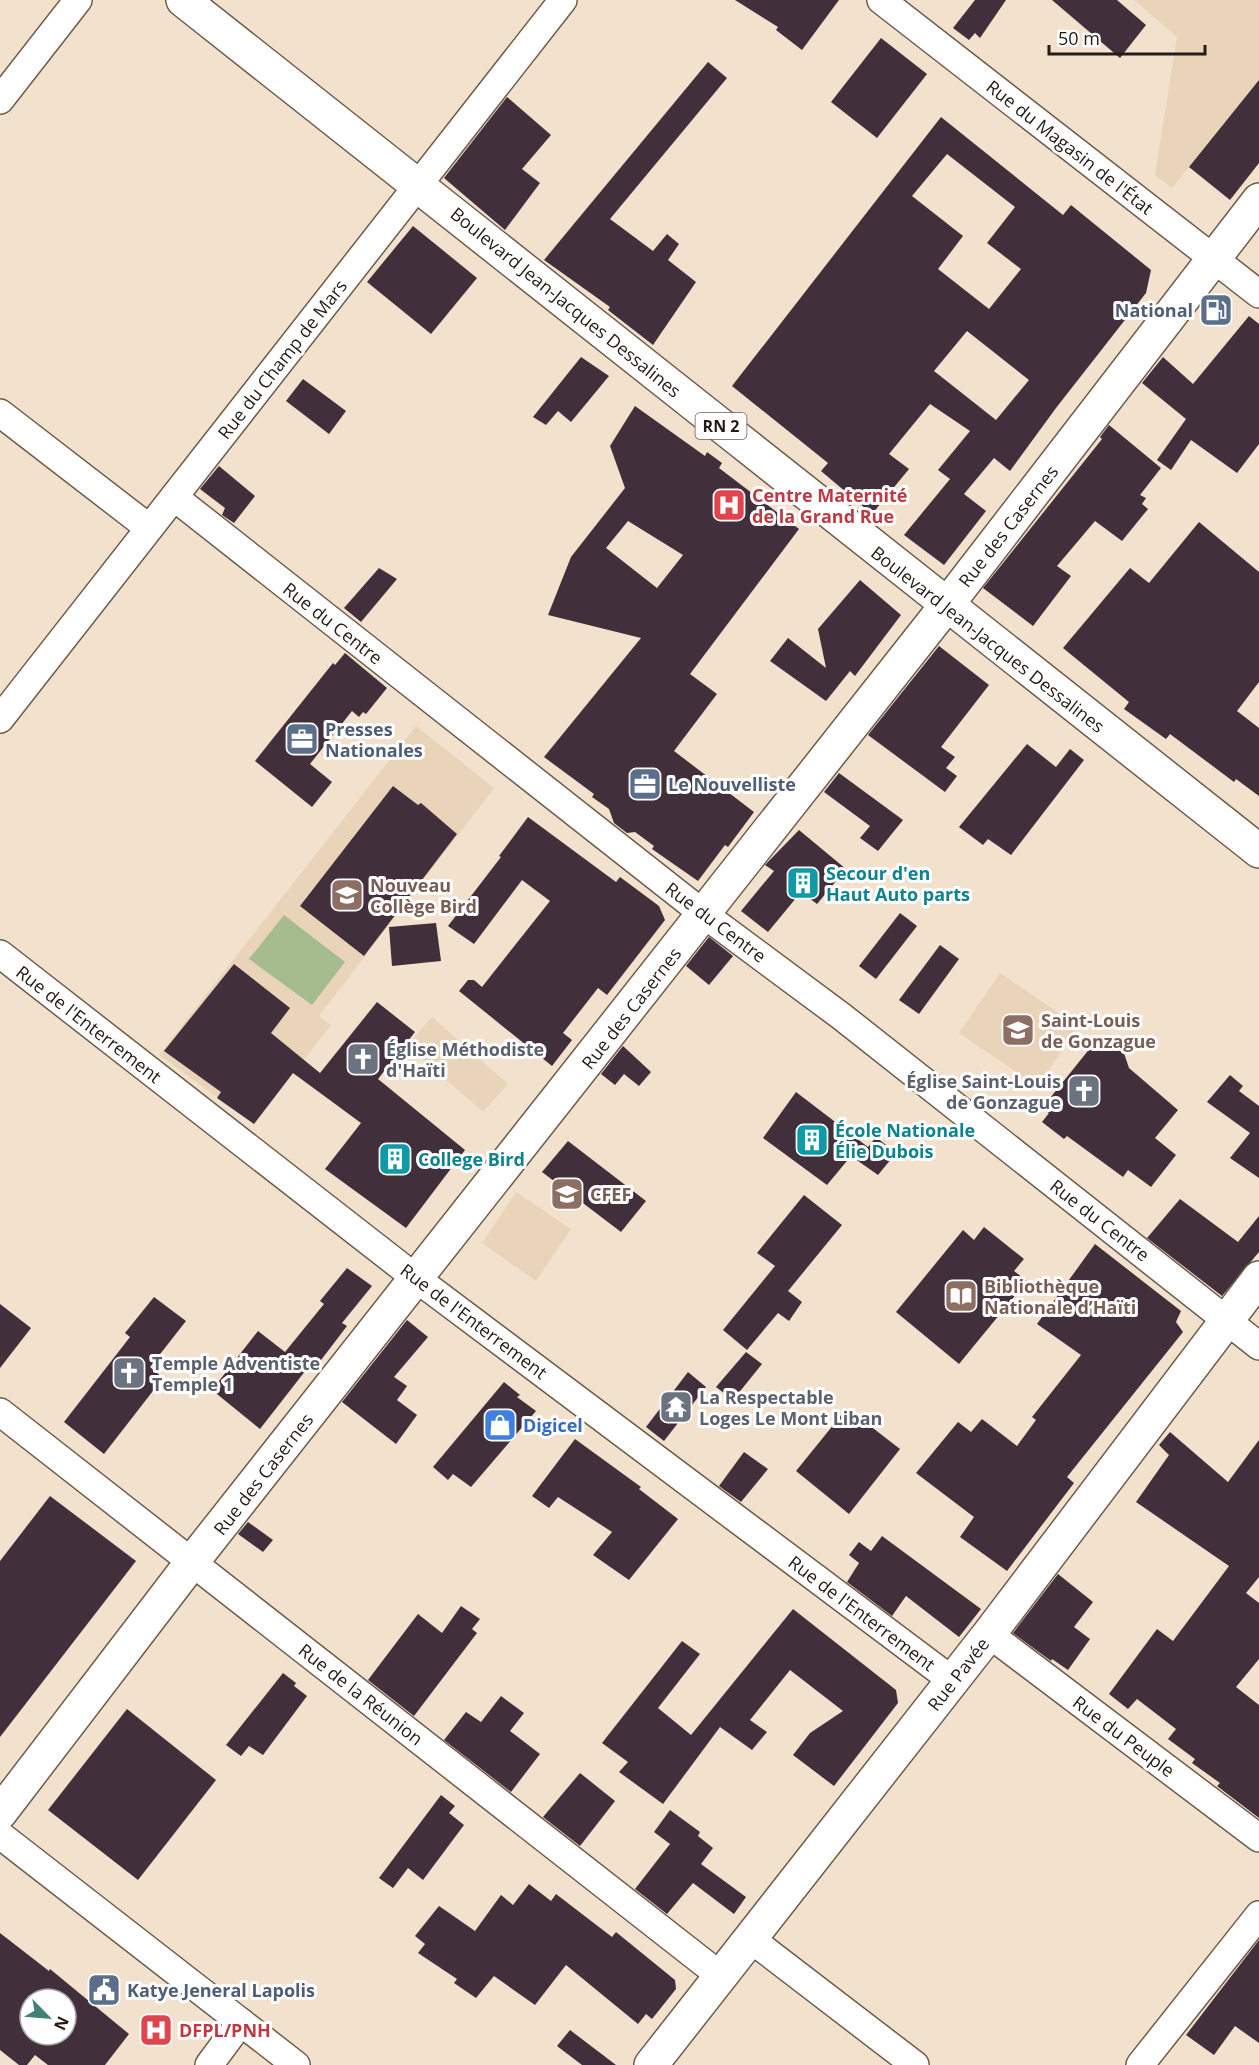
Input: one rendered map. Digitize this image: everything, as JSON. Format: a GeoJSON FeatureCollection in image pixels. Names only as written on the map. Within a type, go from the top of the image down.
{"type":"FeatureCollection","features":[{"type":"Feature","properties":{"kind":"main road","name":"Boulevard Jean-Jacques Dessalines"},"geometry":{"type":"LineString","coordinates":[[183,0],[419,184],[946,606],[1259,851]]}},
{"type":"Feature","properties":{"kind":"main road","name":"Rue des Casernes"},"geometry":{"type":"LineString","coordinates":[[0,1813],[192,1562],[705,915],[1259,200]]}},
{"type":"Feature","properties":{"kind":"main road","name":"Rue Pavée"},"geometry":{"type":"LineString","coordinates":[[651,2065],[752,1940],[953,1681],[1259,1278]]}},
{"type":"Feature","properties":{"kind":"street"},"geometry":{"type":"LineString","coordinates":[[0,100],[78,0]]}},
{"type":"Feature","properties":{"kind":"street","name":"Rue du Champ de Mars"},"geometry":{"type":"LineString","coordinates":[[0,719],[564,0]]}},
{"type":"Feature","properties":{"kind":"street","name":"Rue du Magasin de l'État"},"geometry":{"type":"LineString","coordinates":[[881,0],[1259,294]]}},
{"type":"Feature","properties":{"kind":"street"},"geometry":{"type":"LineString","coordinates":[[0,413],[149,528]]}},
{"type":"Feature","properties":{"kind":"street","name":"Rue du Centre"},"geometry":{"type":"LineString","coordinates":[[174,497],[705,915],[841,1016],[1259,1346]]}},
{"type":"Feature","properties":{"kind":"street","name":"Rue de l'Enterrement"},"geometry":{"type":"LineString","coordinates":[[0,954],[417,1279],[953,1681]]}},
{"type":"Feature","properties":{"kind":"street","name":"Rue de la Réunion"},"geometry":{"type":"LineString","coordinates":[[0,1412],[722,1977]]}},
{"type":"Feature","properties":{"kind":"street","name":"Rue du Peuple"},"geometry":{"type":"LineString","coordinates":[[989,1634],[1259,1838]]}},
{"type":"Feature","properties":{"kind":"street"},"geometry":{"type":"LineString","coordinates":[[0,1835],[296,2065]]}},
{"type":"Feature","properties":{"kind":"street"},"geometry":{"type":"LineString","coordinates":[[1140,2065],[1259,1915]]}},
{"type":"Feature","properties":{"kind":"street"},"geometry":{"type":"LineString","coordinates":[[752,1940],[915,2065]]}},
{"type":"Feature","properties":{"kind":"street"},"geometry":{"type":"LineString","coordinates":[[209,2065],[241,2022]]}},
{"type":"Feature","properties":{"kind":"shaded area"},"geometry":{"type":"Polygon","coordinates":[[[1134,0],[1259,0],[1259,80],[1172,188],[1155,175],[1177,37],[1134,0]]]}},
{"type":"Feature","properties":{"kind":"shaded area","name":"Nouveau Collège Bird"},"geometry":{"type":"Polygon","coordinates":[[[416,726],[494,788],[319,1016],[331,1025],[254,1124],[159,1055],[416,726]]]}},
{"type":"Feature","properties":{"kind":"shaded area","name":"Saint-Louis de Gonzague"},"geometry":{"type":"Polygon","coordinates":[[[1000,973],[1078,1026],[1038,1087],[959,1033],[1000,973]]]}},
{"type":"Feature","properties":{"kind":"shaded area"},"geometry":{"type":"Polygon","coordinates":[[[432,1017],[508,1084],[483,1112],[407,1046],[432,1017]]]}},
{"type":"Feature","properties":{"kind":"shaded area"},"geometry":{"type":"Polygon","coordinates":[[[516,1192],[571,1229],[536,1281],[482,1243],[516,1192]]]}},
{"type":"Feature","properties":{"kind":"green space"},"geometry":{"type":"Polygon","coordinates":[[[284,915],[345,962],[312,1005],[249,959],[284,915]]]}},
{"type":"Feature","properties":{"kind":"building"},"geometry":{"type":"Polygon","coordinates":[[[735,0],[839,0],[802,50],[776,30],[778,27],[735,0]]]}},
{"type":"Feature","properties":{"kind":"building"},"geometry":{"type":"Polygon","coordinates":[[[975,0],[1006,0],[980,38],[975,33],[969,40],[953,28],[975,0]]]}},
{"type":"Feature","properties":{"kind":"building"},"geometry":{"type":"Polygon","coordinates":[[[1052,0],[1117,0],[1146,25],[1120,58],[1052,0]]]}},
{"type":"Feature","properties":{"kind":"building"},"geometry":{"type":"Polygon","coordinates":[[[881,38],[927,74],[877,138],[831,102],[881,38]]]}},
{"type":"Feature","properties":{"kind":"building"},"geometry":{"type":"Polygon","coordinates":[[[708,62],[727,78],[610,219],[653,251],[667,234],[679,244],[668,260],[696,282],[653,345],[608,310],[610,307],[544,260],[708,62]]]}},
{"type":"Feature","properties":{"kind":"building"},"geometry":{"type":"Polygon","coordinates":[[[1259,80],[1259,163],[1230,200],[1189,167],[1259,80]]]}},
{"type":"Feature","properties":{"kind":"building"},"geometry":{"type":"Polygon","coordinates":[[[507,97],[551,135],[522,169],[540,183],[505,230],[444,178],[507,97]]]}},
{"type":"Feature","properties":{"kind":"building"},"geometry":{"type":"Polygon","coordinates":[[[941,117],[1063,215],[1071,205],[1151,270],[1146,293],[1010,471],[994,458],[964,494],[986,511],[944,565],[904,535],[950,479],[938,470],[970,431],[930,404],[889,454],[909,469],[872,514],[821,471],[828,463],[732,386],[941,117]],[[947,154],[912,196],[963,236],[938,269],[989,309],[1021,269],[987,243],[1015,207],[947,154]],[[967,331],[934,371],[996,420],[1029,380],[967,331]]]}},
{"type":"Feature","properties":{"kind":"building"},"geometry":{"type":"Polygon","coordinates":[[[413,226],[477,278],[431,334],[367,282],[413,226]]]}},
{"type":"Feature","properties":{"kind":"building"},"geometry":{"type":"Polygon","coordinates":[[[1249,316],[1259,324],[1259,444],[1237,473],[1191,440],[1171,470],[1157,460],[1186,419],[1142,383],[1163,357],[1193,384],[1249,316]]]}},
{"type":"Feature","properties":{"kind":"building"},"geometry":{"type":"Polygon","coordinates":[[[581,357],[609,376],[571,422],[558,411],[546,425],[533,417],[581,357]]]}},
{"type":"Feature","properties":{"kind":"building"},"geometry":{"type":"Polygon","coordinates":[[[303,379],[346,411],[329,434],[286,401],[303,379]]]}},
{"type":"Feature","properties":{"kind":"building"},"geometry":{"type":"Polygon","coordinates":[[[635,406],[705,456],[707,452],[722,463],[719,468],[799,529],[690,674],[717,694],[674,751],[754,812],[728,847],[725,845],[698,881],[652,849],[654,846],[635,832],[627,833],[614,823],[609,809],[592,797],[594,794],[544,757],[641,638],[548,615],[571,557],[625,488],[610,446],[635,406]],[[628,521],[606,548],[657,588],[683,555],[628,521]]]}},
{"type":"Feature","properties":{"kind":"building"},"geometry":{"type":"Polygon","coordinates":[[[1109,425],[1161,468],[1140,495],[1146,498],[1142,504],[1148,509],[1122,541],[1095,521],[1057,566],[1071,576],[1033,626],[983,588],[1102,439],[1100,437],[1109,425]]]}},
{"type":"Feature","properties":{"kind":"building"},"geometry":{"type":"Polygon","coordinates":[[[219,466],[255,496],[234,523],[222,515],[225,508],[200,489],[219,466]]]}},
{"type":"Feature","properties":{"kind":"building"},"geometry":{"type":"Polygon","coordinates":[[[1199,522],[1259,572],[1259,682],[1237,711],[1259,728],[1259,796],[1236,779],[1234,782],[1170,734],[1166,739],[1124,709],[1129,702],[1063,648],[1130,568],[1149,583],[1199,522]]]}},
{"type":"Feature","properties":{"kind":"building"},"geometry":{"type":"Polygon","coordinates":[[[379,568],[397,579],[361,622],[344,608],[379,568]]]}},
{"type":"Feature","properties":{"kind":"building"},"geometry":{"type":"Polygon","coordinates":[[[860,580],[901,615],[855,676],[850,671],[826,701],[770,661],[788,638],[826,668],[818,629],[860,580]]]}},
{"type":"Feature","properties":{"kind":"building"},"geometry":{"type":"Polygon","coordinates":[[[939,646],[989,685],[941,747],[955,757],[946,768],[957,776],[945,792],[868,735],[939,646]]]}},
{"type":"Feature","properties":{"kind":"building","name":"Presses Nationales"},"geometry":{"type":"Polygon","coordinates":[[[345,653],[387,688],[366,714],[363,712],[359,717],[352,711],[310,764],[332,782],[312,807],[255,761],[333,663],[335,665],[345,653]]]}},
{"type":"Feature","properties":{"kind":"building"},"geometry":{"type":"Polygon","coordinates":[[[1027,744],[1056,767],[1070,749],[1084,760],[1011,855],[988,839],[983,845],[959,827],[1027,744]]]}},
{"type":"Feature","properties":{"kind":"building"},"geometry":{"type":"Polygon","coordinates":[[[839,773],[903,820],[878,851],[860,838],[870,826],[824,792],[839,773]]]}},
{"type":"Feature","properties":{"kind":"building"},"geometry":{"type":"Polygon","coordinates":[[[393,786],[418,805],[421,803],[457,834],[364,956],[300,906],[393,786]]]}},
{"type":"Feature","properties":{"kind":"building"},"geometry":{"type":"Polygon","coordinates":[[[528,817],[616,882],[620,877],[659,906],[665,920],[607,995],[598,988],[563,1033],[572,1040],[552,1066],[459,991],[468,980],[474,980],[482,987],[550,901],[522,880],[474,944],[448,926],[501,857],[499,856],[528,817]]]}},
{"type":"Feature","properties":{"kind":"building"},"geometry":{"type":"Polygon","coordinates":[[[799,830],[846,869],[817,904],[801,892],[768,932],[741,911],[774,871],[765,865],[799,830]]]}},
{"type":"Feature","properties":{"kind":"building"},"geometry":{"type":"Polygon","coordinates":[[[900,913],[917,926],[876,979],[859,966],[900,913]]]}},
{"type":"Feature","properties":{"kind":"building"},"geometry":{"type":"Polygon","coordinates":[[[436,923],[441,961],[392,966],[389,927],[436,923]]]}},
{"type":"Feature","properties":{"kind":"building"},"geometry":{"type":"Polygon","coordinates":[[[709,937],[733,956],[709,985],[686,966],[709,937]]]}},
{"type":"Feature","properties":{"kind":"building"},"geometry":{"type":"Polygon","coordinates":[[[940,945],[959,959],[919,1014],[899,1000],[940,945]]]}},
{"type":"Feature","properties":{"kind":"building"},"geometry":{"type":"Polygon","coordinates":[[[234,964],[290,1008],[271,1033],[320,1073],[377,1002],[415,1032],[378,1079],[465,1150],[406,1228],[325,1169],[361,1123],[293,1073],[254,1124],[217,1098],[221,1092],[164,1051],[234,964]]]}},
{"type":"Feature","properties":{"kind":"building"},"geometry":{"type":"Polygon","coordinates":[[[1107,1042],[1123,1050],[1129,1068],[1178,1110],[1155,1138],[1176,1155],[1151,1187],[1128,1170],[1123,1177],[1067,1136],[1064,1139],[1042,1122],[1049,1113],[1042,1108],[1091,1047],[1107,1042]]]}},
{"type":"Feature","properties":{"kind":"building"},"geometry":{"type":"Polygon","coordinates":[[[623,1046],[651,1072],[639,1086],[624,1074],[615,1085],[601,1074],[623,1046]]]}},
{"type":"Feature","properties":{"kind":"building"},"geometry":{"type":"Polygon","coordinates":[[[1230,1075],[1243,1086],[1239,1091],[1259,1106],[1259,1178],[1230,1158],[1250,1133],[1207,1102],[1230,1075]]]}},
{"type":"Feature","properties":{"kind":"building","name":"École Nationale Élie Dubois"},"geometry":{"type":"Polygon","coordinates":[[[796,1092],[868,1147],[876,1137],[896,1153],[878,1175],[851,1156],[827,1185],[763,1138],[796,1092]]]}},
{"type":"Feature","properties":{"kind":"building"},"geometry":{"type":"Polygon","coordinates":[[[568,1141],[646,1201],[621,1232],[542,1172],[568,1141]]]}},
{"type":"Feature","properties":{"kind":"building"},"geometry":{"type":"Polygon","coordinates":[[[804,1195],[842,1225],[788,1291],[802,1302],[789,1321],[778,1313],[747,1350],[723,1330],[775,1266],[757,1253],[804,1195]]]}},
{"type":"Feature","properties":{"kind":"building"},"geometry":{"type":"Polygon","coordinates":[[[1180,1199],[1238,1242],[1259,1216],[1259,1252],[1222,1296],[1147,1238],[1180,1199]]]}},
{"type":"Feature","properties":{"kind":"building","name":"Bibliothèque Nationale d’Haïti"},"geometry":{"type":"Polygon","coordinates":[[[984,1227],[1024,1259],[1014,1271],[1027,1281],[959,1364],[896,1312],[963,1230],[974,1240],[984,1227]]]}},
{"type":"Feature","properties":{"kind":"building"},"geometry":{"type":"Polygon","coordinates":[[[1095,1244],[1181,1311],[1176,1322],[1183,1332],[1067,1477],[1074,1483],[1007,1571],[960,1537],[974,1517],[916,1473],[958,1422],[971,1432],[982,1419],[1017,1446],[1036,1420],[1032,1417],[1081,1355],[1037,1324],[1095,1244]]]}},
{"type":"Feature","properties":{"kind":"building"},"geometry":{"type":"Polygon","coordinates":[[[347,1268],[372,1286],[342,1323],[347,1326],[318,1364],[313,1361],[260,1429],[212,1390],[258,1331],[285,1352],[324,1304],[320,1301],[347,1268]]]}},
{"type":"Feature","properties":{"kind":"building","name":"Temple Adventiste Temple 1"},"geometry":{"type":"Polygon","coordinates":[[[154,1297],[186,1321],[150,1367],[163,1378],[104,1454],[64,1422],[130,1337],[125,1333],[154,1297]]]}},
{"type":"Feature","properties":{"kind":"building"},"geometry":{"type":"Polygon","coordinates":[[[0,1304],[31,1328],[0,1368],[0,1304]]]}},
{"type":"Feature","properties":{"kind":"building"},"geometry":{"type":"Polygon","coordinates":[[[407,1320],[428,1337],[394,1377],[407,1386],[397,1400],[417,1415],[396,1444],[342,1402],[407,1320]]]}},
{"type":"Feature","properties":{"kind":"building"},"geometry":{"type":"Polygon","coordinates":[[[746,1352],[762,1364],[733,1400],[716,1387],[746,1352]]]}},
{"type":"Feature","properties":{"kind":"building","name":"La Respectable Loges Le Mont Liban"},"geometry":{"type":"Polygon","coordinates":[[[688,1372],[706,1387],[664,1441],[646,1427],[688,1372]]]}},
{"type":"Feature","properties":{"kind":"building"},"geometry":{"type":"Polygon","coordinates":[[[504,1382],[520,1395],[517,1397],[536,1411],[471,1487],[453,1474],[448,1480],[433,1467],[504,1382]]]}},
{"type":"Feature","properties":{"kind":"building"},"geometry":{"type":"Polygon","coordinates":[[[847,1408],[900,1449],[849,1514],[796,1471],[847,1408]]]}},
{"type":"Feature","properties":{"kind":"building"},"geometry":{"type":"Polygon","coordinates":[[[1170,1432],[1228,1482],[1259,1440],[1259,1577],[1246,1593],[1259,1603],[1259,1659],[1236,1687],[1259,1705],[1259,1818],[1217,1786],[1220,1783],[1192,1763],[1195,1759],[1168,1739],[1176,1729],[1137,1699],[1128,1709],[1109,1694],[1157,1629],[1173,1641],[1229,1566],[1136,1502],[1169,1455],[1159,1445],[1170,1432]]]}},
{"type":"Feature","properties":{"kind":"building"},"geometry":{"type":"Polygon","coordinates":[[[575,1439],[641,1487],[639,1489],[678,1519],[629,1580],[593,1555],[612,1532],[558,1497],[549,1508],[532,1496],[575,1439]]]}},
{"type":"Feature","properties":{"kind":"building"},"geometry":{"type":"Polygon","coordinates":[[[744,1452],[768,1469],[741,1502],[719,1486],[744,1452]]]}},
{"type":"Feature","properties":{"kind":"building"},"geometry":{"type":"Polygon","coordinates":[[[50,1496],[136,1561],[0,1737],[0,1561],[50,1496]]]}},
{"type":"Feature","properties":{"kind":"building"},"geometry":{"type":"Polygon","coordinates":[[[248,1522],[273,1540],[263,1552],[238,1534],[248,1522]]]}},
{"type":"Feature","properties":{"kind":"building"},"geometry":{"type":"Polygon","coordinates":[[[882,1536],[981,1609],[959,1637],[906,1596],[892,1616],[847,1582],[859,1563],[849,1555],[859,1542],[871,1551],[882,1536]]]}},
{"type":"Feature","properties":{"kind":"building"},"geometry":{"type":"Polygon","coordinates":[[[1058,1574],[1093,1602],[1074,1627],[1090,1639],[1068,1670],[1052,1659],[1051,1661],[1013,1633],[1058,1574]]]}},
{"type":"Feature","properties":{"kind":"building"},"geometry":{"type":"Polygon","coordinates":[[[461,1606],[480,1619],[472,1629],[477,1633],[414,1716],[368,1680],[418,1614],[442,1633],[461,1606]]]}},
{"type":"Feature","properties":{"kind":"building"},"geometry":{"type":"Polygon","coordinates":[[[793,1609],[896,1690],[898,1703],[834,1786],[793,1755],[810,1733],[843,1711],[790,1670],[750,1720],[767,1732],[752,1750],[720,1727],[663,1804],[619,1772],[628,1762],[602,1743],[682,1641],[700,1654],[658,1708],[691,1735],[793,1609]]]}},
{"type":"Feature","properties":{"kind":"building"},"geometry":{"type":"Polygon","coordinates":[[[283,1673],[307,1696],[263,1755],[249,1746],[241,1756],[226,1745],[283,1673]]]}},
{"type":"Feature","properties":{"kind":"building"},"geometry":{"type":"Polygon","coordinates":[[[501,1696],[524,1713],[510,1731],[540,1754],[511,1792],[444,1740],[466,1712],[481,1722],[501,1696]]]}},
{"type":"Feature","properties":{"kind":"building"},"geometry":{"type":"Polygon","coordinates":[[[127,1709],[216,1780],[138,1880],[48,1810],[127,1709]]]}},
{"type":"Feature","properties":{"kind":"building"},"geometry":{"type":"Polygon","coordinates":[[[580,1773],[615,1801],[580,1846],[543,1817],[580,1773]]]}},
{"type":"Feature","properties":{"kind":"building"},"geometry":{"type":"Polygon","coordinates":[[[441,1795],[455,1806],[449,1813],[464,1825],[423,1880],[408,1868],[393,1888],[379,1878],[441,1795]]]}},
{"type":"Feature","properties":{"kind":"building"},"geometry":{"type":"Polygon","coordinates":[[[670,1810],[700,1832],[698,1836],[713,1848],[701,1864],[746,1897],[734,1914],[693,1883],[667,1914],[635,1889],[670,1844],[654,1832],[670,1810]]]}},
{"type":"Feature","properties":{"kind":"building"},"geometry":{"type":"Polygon","coordinates":[[[529,1884],[551,1901],[556,1894],[612,1937],[616,1932],[675,1980],[676,1989],[652,2019],[646,2014],[638,2024],[566,1965],[535,2005],[494,1976],[476,1998],[454,1983],[457,1979],[418,1953],[425,1944],[415,1936],[439,1906],[475,1931],[501,1895],[513,1905],[529,1884]]]}},
{"type":"Feature","properties":{"kind":"building"},"geometry":{"type":"Polygon","coordinates":[[[0,1933],[72,1987],[18,1987],[18,2047],[78,2047],[78,1992],[129,2034],[105,2065],[48,2065],[35,2055],[27,2065],[19,2065],[0,2050],[0,1933]]]}},
{"type":"Feature","properties":{"kind":"building"},"geometry":{"type":"Polygon","coordinates":[[[1259,1940],[1259,2043],[1235,2026],[1214,2055],[1186,2035],[1259,1940]]]}},
{"type":"Feature","properties":{"kind":"building"},"geometry":{"type":"Polygon","coordinates":[[[570,2030],[616,2065],[582,2065],[557,2046],[570,2030]]]}},
{"type":"Feature","properties":{"kind":"place","name":"National"},"geometry":{"type":"Point","coordinates":[1216,310]}},
{"type":"Feature","properties":{"kind":"place","name":"Centre Maternité de la Grand Rue"},"geometry":{"type":"Point","coordinates":[729,505]}},
{"type":"Feature","properties":{"kind":"place","name":"Presses Nationales"},"geometry":{"type":"Point","coordinates":[302,739]}},
{"type":"Feature","properties":{"kind":"place","name":"Le Nouvelliste"},"geometry":{"type":"Point","coordinates":[645,784]}},
{"type":"Feature","properties":{"kind":"place","name":"Secour d'en Haut Auto parts"},"geometry":{"type":"Point","coordinates":[803,883]}},
{"type":"Feature","properties":{"kind":"place","name":"Nouveau Collège Bird"},"geometry":{"type":"Point","coordinates":[347,895]}},
{"type":"Feature","properties":{"kind":"place","name":"Saint-Louis de Gonzague"},"geometry":{"type":"Point","coordinates":[1018,1030]}},
{"type":"Feature","properties":{"kind":"place","name":"Église Méthodiste d'Haïti"},"geometry":{"type":"Point","coordinates":[363,1059]}},
{"type":"Feature","properties":{"kind":"place","name":"Église Saint-Louis de Gonzague"},"geometry":{"type":"Point","coordinates":[1084,1091]}},
{"type":"Feature","properties":{"kind":"place","name":"École Nationale Élie Dubois"},"geometry":{"type":"Point","coordinates":[812,1140]}},
{"type":"Feature","properties":{"kind":"place","name":"College Bird"},"geometry":{"type":"Point","coordinates":[395,1159]}},
{"type":"Feature","properties":{"kind":"place","name":"CFEF"},"geometry":{"type":"Point","coordinates":[567,1194]}},
{"type":"Feature","properties":{"kind":"place","name":"Bibliothèque Nationale d’Haïti"},"geometry":{"type":"Point","coordinates":[961,1296]}},
{"type":"Feature","properties":{"kind":"place","name":"Temple Adventiste Temple 1"},"geometry":{"type":"Point","coordinates":[129,1373]}},
{"type":"Feature","properties":{"kind":"place","name":"La Respectable Loges Le Mont Liban"},"geometry":{"type":"Point","coordinates":[676,1407]}},
{"type":"Feature","properties":{"kind":"place","name":"Digicel"},"geometry":{"type":"Point","coordinates":[500,1425]}},
{"type":"Feature","properties":{"kind":"place","name":"Katye Jeneral Lapolis"},"geometry":{"type":"Point","coordinates":[104,1990]}},
{"type":"Feature","properties":{"kind":"place","name":"DFPL/PNH"},"geometry":{"type":"Point","coordinates":[156,2030]}}]}
